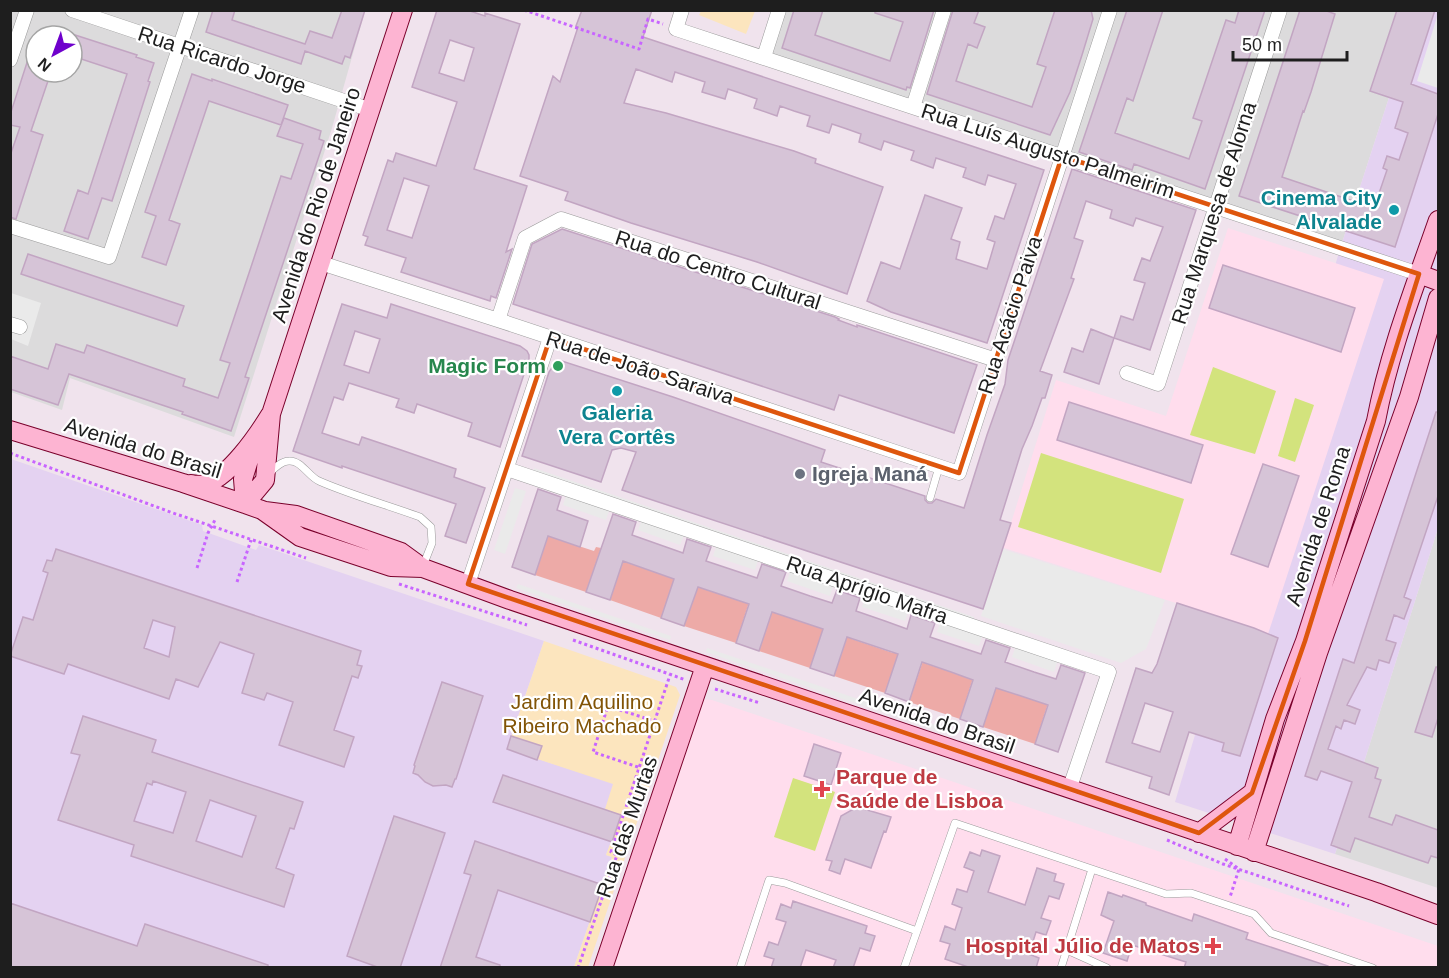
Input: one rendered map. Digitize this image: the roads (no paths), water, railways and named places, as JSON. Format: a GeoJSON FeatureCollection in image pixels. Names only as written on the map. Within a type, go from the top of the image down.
{"type":"FeatureCollection","features":[{"type":"Feature","properties":{"kind":"main road","name":"Avenida do Rio de Janeiro"},"geometry":{"type":"LineString","coordinates":[[265,480],[271,414],[403,10]]}},
{"type":"Feature","properties":{"kind":"main road","name":"Avenida de Roma"},"geometry":{"type":"LineString","coordinates":[[1246,849],[1246,819],[1252,793],[1275,719],[1309,630],[1376,421],[1381,391],[1438,220]]}},
{"type":"Feature","properties":{"kind":"main road"},"geometry":{"type":"LineString","coordinates":[[1419,274],[1438,281]]}},
{"type":"Feature","properties":{"kind":"main road","name":"Avenida de Roma"},"geometry":{"type":"LineString","coordinates":[[1246,849],[1408,396],[1438,298]]}},
{"type":"Feature","properties":{"kind":"main road","name":"Avenida do Rio de Janeiro"},"geometry":{"type":"LineString","coordinates":[[183,483],[199,485],[216,479],[229,468],[258,434],[271,414]]}},
{"type":"Feature","properties":{"kind":"main road","name":"Avenida do Brasil"},"geometry":{"type":"LineString","coordinates":[[10,430],[254,507],[300,537],[391,567],[423,568],[702,675],[1069,790],[1376,892],[1438,915]]}},
{"type":"Feature","properties":{"kind":"main road","name":"Avenida do Rio de Janeiro"},"geometry":{"type":"LineString","coordinates":[[254,507],[243,479],[258,434]]}},
{"type":"Feature","properties":{"kind":"main road"},"geometry":{"type":"LineString","coordinates":[[254,507],[265,480]]}},
{"type":"Feature","properties":{"kind":"main road","name":"Rua das Murtas"},"geometry":{"type":"LineString","coordinates":[[603,968],[702,675]]}},
{"type":"Feature","properties":{"kind":"main road"},"geometry":{"type":"LineString","coordinates":[[1199,833],[1252,793]]}},
{"type":"Feature","properties":{"kind":"street"},"geometry":{"type":"LineString","coordinates":[[10,60],[27,10]]}},
{"type":"Feature","properties":{"kind":"street","name":"Rua Ricardo Jorge"},"geometry":{"type":"LineString","coordinates":[[72,10],[371,110]]}},
{"type":"Feature","properties":{"kind":"street"},"geometry":{"type":"LineString","coordinates":[[10,226],[110,257],[192,10]]}},
{"type":"Feature","properties":{"kind":"street","name":"Rua Luís Augusto Palmeirim"},"geometry":{"type":"LineString","coordinates":[[682,10],[676,29],[1419,274]]}},
{"type":"Feature","properties":{"kind":"street"},"geometry":{"type":"LineString","coordinates":[[764,57],[779,10]]}},
{"type":"Feature","properties":{"kind":"street"},"geometry":{"type":"LineString","coordinates":[[913,107],[944,10]]}},
{"type":"Feature","properties":{"kind":"street","name":"Rua Acácio Paiva"},"geometry":{"type":"LineString","coordinates":[[959,473],[1110,10]]}},
{"type":"Feature","properties":{"kind":"street","name":"Rua Marquesa de Alorna"},"geometry":{"type":"LineString","coordinates":[[1127,374],[1158,384],[1280,10]]}},
{"type":"Feature","properties":{"kind":"street","name":"Rua do Centro Cultural"},"geometry":{"type":"LineString","coordinates":[[498,320],[525,238],[561,219],[996,360]]}},
{"type":"Feature","properties":{"kind":"street","name":"Rua de João Saraiva"},"geometry":{"type":"LineString","coordinates":[[321,263],[959,473]]}},
{"type":"Feature","properties":{"kind":"street"},"geometry":{"type":"LineString","coordinates":[[468,584],[550,338]]}},
{"type":"Feature","properties":{"kind":"street","name":"Rua Aprígio Mafra"},"geometry":{"type":"LineString","coordinates":[[507,468],[1109,672],[1069,790]]}},
{"type":"Feature","properties":{"kind":"lane"},"geometry":{"type":"LineString","coordinates":[[265,480],[279,465],[289,461],[294,462],[318,481],[420,517],[431,527],[432,543],[423,568]]}},
{"type":"Feature","properties":{"kind":"lane"},"geometry":{"type":"LineString","coordinates":[[930,498],[939,466]]}},
{"type":"Feature","properties":{"kind":"lane"},"geometry":{"type":"LineString","coordinates":[[904,968],[955,823],[1166,894],[1191,892],[1254,914],[1271,933],[1350,964],[1373,968]]}},
{"type":"Feature","properties":{"kind":"lane"},"geometry":{"type":"LineString","coordinates":[[1061,968],[1092,869]]}},
{"type":"Feature","properties":{"kind":"lane"},"geometry":{"type":"LineString","coordinates":[[740,968],[769,880],[785,883],[917,931]]}},
{"type":"Feature","properties":{"kind":"lane"},"geometry":{"type":"LineString","coordinates":[[1067,950],[1107,968]]}},
{"type":"Feature","properties":{"kind":"place","name":"Cinema City Alvalade"},"geometry":{"type":"Point","coordinates":[1394,210]}},
{"type":"Feature","properties":{"kind":"place","name":"Magic Form"},"geometry":{"type":"Point","coordinates":[558,366]}},
{"type":"Feature","properties":{"kind":"place","name":"Galeria Vera Cortês"},"geometry":{"type":"Point","coordinates":[617,391]}},
{"type":"Feature","properties":{"kind":"place","name":"Igreja Maná"},"geometry":{"type":"Point","coordinates":[800,474]}},
{"type":"Feature","properties":{"kind":"place","name":"Parque de Saúde de Lisboa"},"geometry":{"type":"Point","coordinates":[822,789]}},
{"type":"Feature","properties":{"kind":"place","name":"Hospital Júlio de Matos"},"geometry":{"type":"Point","coordinates":[1213,946]}},
{"type":"Feature","properties":{"kind":"park label","name":"Jardim Aquilino Ribeiro Machado"},"geometry":{"type":"Point","coordinates":[582,714]}}]}
